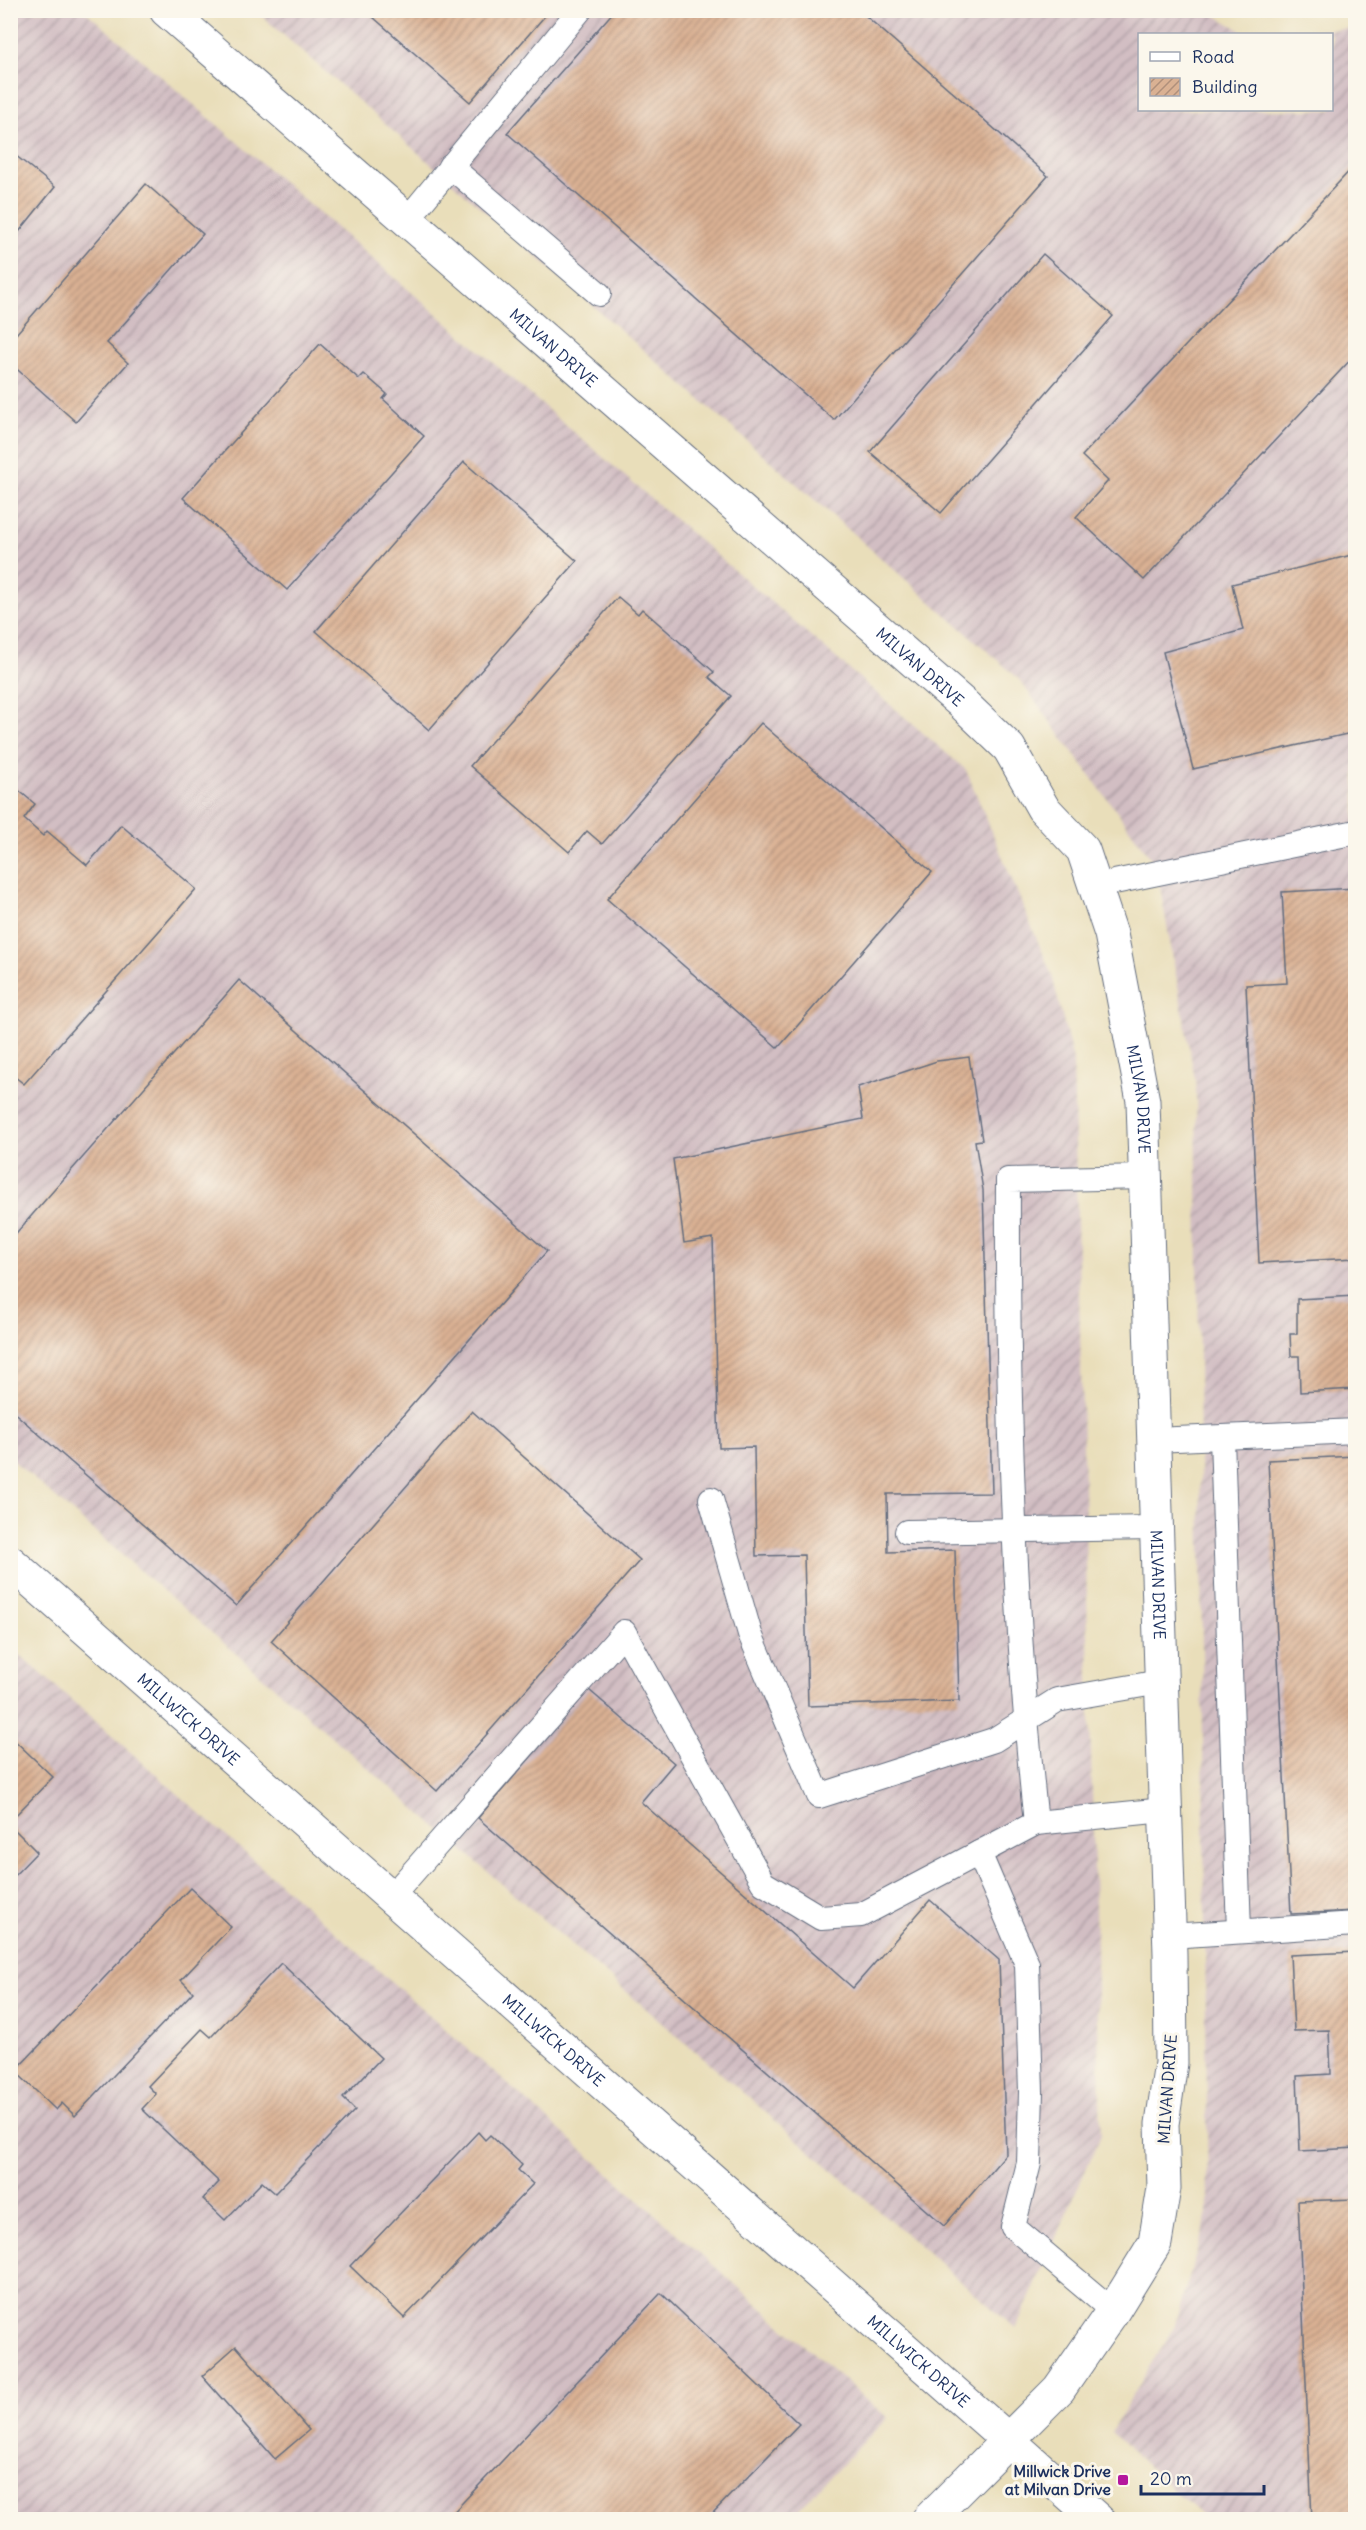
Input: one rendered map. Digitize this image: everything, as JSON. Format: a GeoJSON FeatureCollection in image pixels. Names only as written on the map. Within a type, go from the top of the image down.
{"type":"FeatureCollection","features":[{"type":"Feature","properties":{"kind":"street","name":"MILVAN DRIVE"},"geometry":{"type":"LineString","coordinates":[[166,10],[963,704],[1009,748],[1043,808],[1083,850],[1111,934],[1143,1101],[1169,1936],[1171,2063],[1162,2124],[1164,2188],[1155,2243],[1113,2311],[1059,2389],[928,2520]]}},
{"type":"Feature","properties":{"kind":"street","name":"MILLWICK DRIVE"},"geometry":{"type":"LineString","coordinates":[[10,1562],[1098,2520]]}},
{"type":"Feature","properties":{"kind":"lane"},"geometry":{"type":"LineString","coordinates":[[407,220],[580,10]]}},
{"type":"Feature","properties":{"kind":"lane"},"geometry":{"type":"LineString","coordinates":[[450,166],[599,294]]}},
{"type":"Feature","properties":{"kind":"lane"},"geometry":{"type":"LineString","coordinates":[[1095,886],[1356,832]]}},
{"type":"Feature","properties":{"kind":"lane"},"geometry":{"type":"LineString","coordinates":[[1036,1823],[1025,1718],[1007,1359],[1008,1180],[1145,1177]]}},
{"type":"Feature","properties":{"kind":"lane"},"geometry":{"type":"LineString","coordinates":[[1154,1440],[1356,1431]]}},
{"type":"Feature","properties":{"kind":"lane"},"geometry":{"type":"LineString","coordinates":[[1221,1438],[1239,1931]]}},
{"type":"Feature","properties":{"kind":"lane"},"geometry":{"type":"LineString","coordinates":[[711,1498],[750,1634],[819,1796],[994,1740],[1025,1718],[1058,1700],[1160,1682]]}},
{"type":"Feature","properties":{"kind":"lane"},"geometry":{"type":"LineString","coordinates":[[907,1532],[1155,1528]]}},
{"type":"Feature","properties":{"kind":"lane"},"geometry":{"type":"LineString","coordinates":[[392,1896],[624,1632],[763,1883],[821,1918],[861,1915],[1036,1823],[1164,1810]]}},
{"type":"Feature","properties":{"kind":"lane"},"geometry":{"type":"LineString","coordinates":[[980,1853],[1027,1964],[1031,2092],[1029,2163],[1013,2227],[1113,2311]]}},
{"type":"Feature","properties":{"kind":"lane"},"geometry":{"type":"LineString","coordinates":[[1169,1936],[1356,1924]]}},
{"type":"Feature","properties":{"kind":"shaded area"},"geometry":{"type":"Polygon","coordinates":[[[1206,10],[1245,33],[1138,33],[1138,111],[1333,111],[1333,33],[1286,33],[1355,28],[1355,2519],[1205,2519],[1111,2432],[1174,2327],[1208,2214],[1196,1085],[1156,865],[1018,678],[256,11],[1206,10]]]}},
{"type":"Feature","properties":{"kind":"shaded area"},"geometry":{"type":"Polygon","coordinates":[[[11,11],[85,11],[966,770],[1052,975],[1073,1060],[1101,2135],[1016,2329],[11,1459],[11,11]]]}},
{"type":"Feature","properties":{"kind":"shaded area"},"geometry":{"type":"Polygon","coordinates":[[[10,1646],[887,2418],[789,2519],[11,2519],[10,1646]]]}},
{"type":"Feature","properties":{"kind":"building"},"geometry":{"type":"Polygon","coordinates":[[[365,10],[550,10],[470,102],[365,10]]]}},
{"type":"Feature","properties":{"kind":"building"},"geometry":{"type":"Polygon","coordinates":[[[615,10],[859,10],[1048,176],[834,420],[507,133],[615,10]]]}},
{"type":"Feature","properties":{"kind":"building"},"geometry":{"type":"Polygon","coordinates":[[[10,151],[55,187],[10,243],[10,151]]]}},
{"type":"Feature","properties":{"kind":"building"},"geometry":{"type":"Polygon","coordinates":[[[1356,164],[1356,354],[1144,580],[1076,517],[1108,481],[1082,456],[1356,164]]]}},
{"type":"Feature","properties":{"kind":"building"},"geometry":{"type":"Polygon","coordinates":[[[146,184],[203,234],[107,343],[128,363],[76,422],[10,363],[10,341],[146,184]]]}},
{"type":"Feature","properties":{"kind":"building"},"geometry":{"type":"Polygon","coordinates":[[[1043,254],[1113,316],[941,513],[870,452],[1043,254]]]}},
{"type":"Feature","properties":{"kind":"building"},"geometry":{"type":"Polygon","coordinates":[[[320,344],[359,379],[364,374],[387,394],[383,399],[424,436],[287,590],[183,498],[320,344]]]}},
{"type":"Feature","properties":{"kind":"building"},"geometry":{"type":"Polygon","coordinates":[[[464,462],[577,561],[429,730],[316,631],[464,462]]]}},
{"type":"Feature","properties":{"kind":"building"},"geometry":{"type":"Polygon","coordinates":[[[1356,554],[1356,732],[1193,769],[1163,652],[1243,630],[1232,584],[1356,554]]]}},
{"type":"Feature","properties":{"kind":"building"},"geometry":{"type":"Polygon","coordinates":[[[618,597],[638,614],[642,609],[714,672],[709,677],[731,696],[602,844],[587,831],[569,852],[470,766],[618,597]]]}},
{"type":"Feature","properties":{"kind":"building"},"geometry":{"type":"Polygon","coordinates":[[[761,723],[932,872],[778,1048],[607,899],[761,723]]]}},
{"type":"Feature","properties":{"kind":"building"},"geometry":{"type":"Polygon","coordinates":[[[10,783],[35,804],[24,819],[43,836],[47,831],[87,865],[121,825],[196,889],[24,1084],[10,1073],[10,783]]]}},
{"type":"Feature","properties":{"kind":"building"},"geometry":{"type":"Polygon","coordinates":[[[1356,888],[1356,1258],[1259,1263],[1246,985],[1287,983],[1282,892],[1356,888]]]}},
{"type":"Feature","properties":{"kind":"building"},"geometry":{"type":"Polygon","coordinates":[[[239,980],[547,1251],[236,1606],[10,1409],[10,1240],[239,980]]]}},
{"type":"Feature","properties":{"kind":"building"},"geometry":{"type":"Polygon","coordinates":[[[969,1057],[982,1140],[975,1141],[983,1190],[992,1493],[887,1494],[888,1552],[955,1550],[959,1701],[808,1706],[804,1555],[756,1556],[754,1447],[719,1448],[713,1238],[684,1243],[673,1159],[863,1119],[858,1087],[937,1061],[969,1057]]]}},
{"type":"Feature","properties":{"kind":"building"},"geometry":{"type":"Polygon","coordinates":[[[1356,1296],[1356,1389],[1300,1392],[1299,1356],[1291,1356],[1290,1334],[1297,1334],[1297,1299],[1356,1296]]]}},
{"type":"Feature","properties":{"kind":"building"},"geometry":{"type":"Polygon","coordinates":[[[472,1411],[640,1560],[437,1791],[271,1641],[472,1411]]]}},
{"type":"Feature","properties":{"kind":"building"},"geometry":{"type":"Polygon","coordinates":[[[1356,1456],[1356,1911],[1291,1914],[1268,1460],[1356,1456]]]}},
{"type":"Feature","properties":{"kind":"building"},"geometry":{"type":"Polygon","coordinates":[[[589,1690],[674,1763],[641,1802],[853,1988],[930,1900],[999,1960],[1006,2154],[944,2226],[478,1818],[589,1690]]]}},
{"type":"Feature","properties":{"kind":"building"},"geometry":{"type":"Polygon","coordinates":[[[10,1736],[53,1777],[10,1821],[10,1736]]]}},
{"type":"Feature","properties":{"kind":"building"},"geometry":{"type":"Polygon","coordinates":[[[10,1825],[37,1852],[10,1880],[10,1825]]]}},
{"type":"Feature","properties":{"kind":"building"},"geometry":{"type":"Polygon","coordinates":[[[190,1888],[231,1927],[181,1980],[193,1992],[75,2116],[62,2103],[56,2110],[15,2071],[190,1888]]]}},
{"type":"Feature","properties":{"kind":"building"},"geometry":{"type":"Polygon","coordinates":[[[1356,1952],[1356,2148],[1300,2151],[1297,2076],[1331,2074],[1329,2030],[1294,2031],[1290,1955],[1356,1952]]]}},
{"type":"Feature","properties":{"kind":"building"},"geometry":{"type":"Polygon","coordinates":[[[281,1963],[381,2058],[343,2098],[355,2110],[275,2193],[262,2182],[225,2220],[203,2199],[219,2182],[142,2109],[156,2094],[148,2086],[202,2029],[211,2037],[281,1963]]]}},
{"type":"Feature","properties":{"kind":"building"},"geometry":{"type":"Polygon","coordinates":[[[478,2132],[485,2140],[490,2135],[522,2165],[518,2170],[533,2184],[404,2318],[350,2266],[478,2132]]]}},
{"type":"Feature","properties":{"kind":"building"},"geometry":{"type":"Polygon","coordinates":[[[1356,2199],[1356,2520],[1312,2520],[1298,2201],[1356,2199]]]}},
{"type":"Feature","properties":{"kind":"building"},"geometry":{"type":"Polygon","coordinates":[[[661,2293],[799,2424],[706,2520],[446,2520],[661,2293]]]}},
{"type":"Feature","properties":{"kind":"building"},"geometry":{"type":"Polygon","coordinates":[[[236,2346],[309,2430],[275,2459],[202,2376],[236,2346]]]}},
{"type":"Feature","properties":{"kind":"place","name":"Millwick Drive at Milvan Drive"},"geometry":{"type":"Point","coordinates":[1123,2480]}}]}
